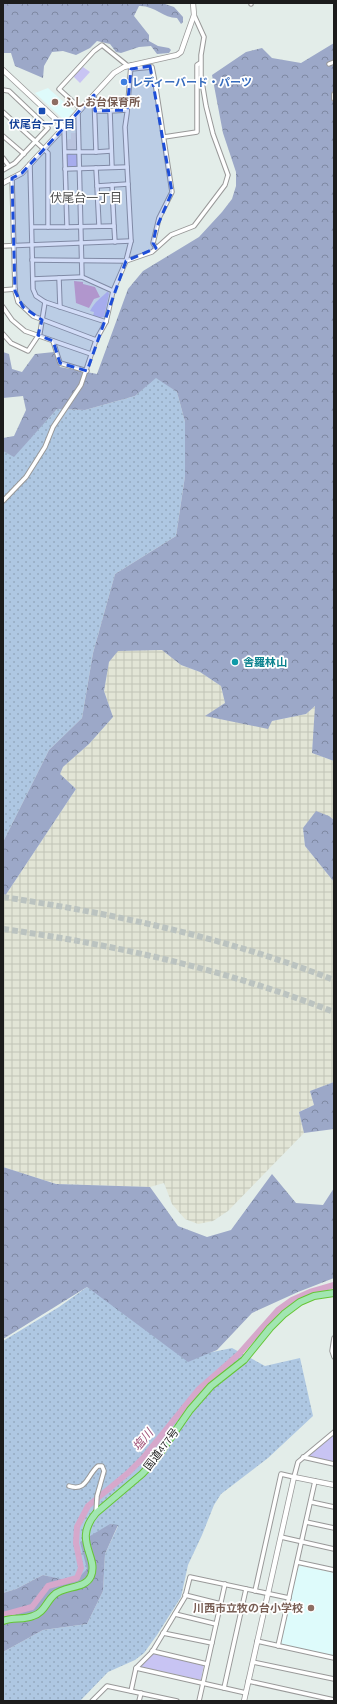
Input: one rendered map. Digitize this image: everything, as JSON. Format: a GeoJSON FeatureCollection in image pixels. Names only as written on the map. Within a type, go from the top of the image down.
{"type":"FeatureCollection","features":[{"type":"Feature","properties":{"kind":"highway","name":"国道477号"},"geometry":{"type":"LineString","coordinates":[[3,1621],[34,1616],[44,1610],[54,1594],[80,1586],[88,1581],[92,1575],[91,1564],[85,1542],[86,1529],[90,1519],[142,1474],[156,1459],[190,1410],[211,1386],[244,1360],[270,1328],[284,1314],[300,1302],[314,1296],[334,1292]]}},
{"type":"Feature","properties":{"kind":"street"},"geometry":{"type":"LineString","coordinates":[[32,260],[58,261],[82,259],[126,261],[152,252],[171,235],[194,226],[225,186],[228,175],[206,106],[200,63],[204,37],[194,15],[193,3]]}},
{"type":"Feature","properties":{"kind":"street"},"geometry":{"type":"LineString","coordinates":[[3,183],[22,173],[114,73],[130,67],[177,55],[181,52],[194,15]]}},
{"type":"Feature","properties":{"kind":"street"},"geometry":{"type":"LineString","coordinates":[[82,277],[79,111],[59,89],[94,51],[102,45],[130,67],[152,67],[172,192],[159,218],[153,243],[156,248]]}},
{"type":"Feature","properties":{"kind":"street"},"geometry":{"type":"LineString","coordinates":[[329,64],[334,62]]}},
{"type":"Feature","properties":{"kind":"street"},"geometry":{"type":"LineString","coordinates":[[164,138],[197,132],[197,65],[200,63]]}},
{"type":"Feature","properties":{"kind":"street"},"geometry":{"type":"LineString","coordinates":[[3,501],[26,477],[45,447],[53,427],[81,385],[87,371],[96,340],[106,322],[113,291],[126,261],[131,242],[124,127],[127,110],[130,67]]}},
{"type":"Feature","properties":{"kind":"street"},"geometry":{"type":"LineString","coordinates":[[3,70],[64,127],[67,227]]}},
{"type":"Feature","properties":{"kind":"street"},"geometry":{"type":"LineString","coordinates":[[3,90],[9,91],[48,128],[16,163],[3,170]]}},
{"type":"Feature","properties":{"kind":"street"},"geometry":{"type":"LineString","coordinates":[[334,94],[334,99]]}},
{"type":"Feature","properties":{"kind":"street"},"geometry":{"type":"LineString","coordinates":[[94,95],[96,152]]}},
{"type":"Feature","properties":{"kind":"street"},"geometry":{"type":"LineString","coordinates":[[95,111],[127,110]]}},
{"type":"Feature","properties":{"kind":"street"},"geometry":{"type":"LineString","coordinates":[[110,111],[112,167]]}},
{"type":"Feature","properties":{"kind":"street"},"geometry":{"type":"LineString","coordinates":[[3,112],[48,153],[48,227]]}},
{"type":"Feature","properties":{"kind":"street"},"geometry":{"type":"LineString","coordinates":[[3,136],[24,154]]}},
{"type":"Feature","properties":{"kind":"street"},"geometry":{"type":"LineString","coordinates":[[65,152],[111,151]]}},
{"type":"Feature","properties":{"kind":"street"},"geometry":{"type":"LineString","coordinates":[[3,158],[9,166]]}},
{"type":"Feature","properties":{"kind":"street"},"geometry":{"type":"LineString","coordinates":[[30,164],[33,288],[36,296],[45,302],[106,322]]}},
{"type":"Feature","properties":{"kind":"street"},"geometry":{"type":"LineString","coordinates":[[65,169],[127,167]]}},
{"type":"Feature","properties":{"kind":"street"},"geometry":{"type":"LineString","coordinates":[[96,168],[99,226]]}},
{"type":"Feature","properties":{"kind":"street"},"geometry":{"type":"LineString","coordinates":[[12,178],[15,289],[18,302],[33,316],[96,340]]}},
{"type":"Feature","properties":{"kind":"street"},"geometry":{"type":"LineString","coordinates":[[97,186],[128,184]]}},
{"type":"Feature","properties":{"kind":"street"},"geometry":{"type":"LineString","coordinates":[[112,185],[115,242]]}},
{"type":"Feature","properties":{"kind":"street"},"geometry":{"type":"LineString","coordinates":[[32,227],[114,226]]}},
{"type":"Feature","properties":{"kind":"street"},"geometry":{"type":"LineString","coordinates":[[3,246],[82,242],[131,242]]}},
{"type":"Feature","properties":{"kind":"street"},"geometry":{"type":"LineString","coordinates":[[33,279],[82,277],[113,291]]}},
{"type":"Feature","properties":{"kind":"street"},"geometry":{"type":"LineString","coordinates":[[59,278],[60,307]]}},
{"type":"Feature","properties":{"kind":"street"},"geometry":{"type":"LineString","coordinates":[[3,290],[15,289]]}},
{"type":"Feature","properties":{"kind":"street"},"geometry":{"type":"LineString","coordinates":[[3,334],[12,343],[28,351],[38,336],[45,302]]}},
{"type":"Feature","properties":{"kind":"street"},"geometry":{"type":"LineString","coordinates":[[3,307],[12,320],[26,331],[91,354]]}},
{"type":"Feature","properties":{"kind":"street"},"geometry":{"type":"LineString","coordinates":[[53,341],[60,363],[87,371]]}},
{"type":"Feature","properties":{"kind":"street"},"geometry":{"type":"LineString","coordinates":[[334,1338],[332,1351],[334,1357]]}},
{"type":"Feature","properties":{"kind":"street"},"geometry":{"type":"LineString","coordinates":[[244,1701],[298,1462],[334,1432]]}},
{"type":"Feature","properties":{"kind":"street"},"geometry":{"type":"LineString","coordinates":[[303,1457],[334,1464]]}},
{"type":"Feature","properties":{"kind":"street"},"geometry":{"type":"LineString","coordinates":[[69,1486],[77,1488],[80,1487],[89,1478],[94,1469],[98,1466],[102,1466],[104,1471],[97,1496],[96,1513]]}},
{"type":"Feature","properties":{"kind":"street"},"geometry":{"type":"LineString","coordinates":[[255,1590],[281,1474],[334,1485]]}},
{"type":"Feature","properties":{"kind":"street"},"geometry":{"type":"LineString","coordinates":[[278,1646],[315,1481]]}},
{"type":"Feature","properties":{"kind":"street"},"geometry":{"type":"LineString","coordinates":[[311,1502],[334,1507]]}},
{"type":"Feature","properties":{"kind":"street"},"geometry":{"type":"LineString","coordinates":[[306,1522],[334,1528]]}},
{"type":"Feature","properties":{"kind":"street"},"geometry":{"type":"LineString","coordinates":[[281,1537],[334,1549]]}},
{"type":"Feature","properties":{"kind":"street"},"geometry":{"type":"LineString","coordinates":[[297,1562],[334,1570]]}},
{"type":"Feature","properties":{"kind":"street"},"geometry":{"type":"LineString","coordinates":[[131,1691],[136,1668],[152,1651],[163,1633],[185,1595],[190,1577],[289,1598]]}},
{"type":"Feature","properties":{"kind":"street"},"geometry":{"type":"LineString","coordinates":[[199,1701],[225,1584]]}},
{"type":"Feature","properties":{"kind":"street"},"geometry":{"type":"LineString","coordinates":[[224,1688],[246,1589]]}},
{"type":"Feature","properties":{"kind":"street"},"geometry":{"type":"LineString","coordinates":[[185,1595],[221,1604]]}},
{"type":"Feature","properties":{"kind":"street"},"geometry":{"type":"LineString","coordinates":[[174,1614],[216,1624]]}},
{"type":"Feature","properties":{"kind":"street"},"geometry":{"type":"LineString","coordinates":[[163,1633],[212,1643]]}},
{"type":"Feature","properties":{"kind":"street"},"geometry":{"type":"LineString","coordinates":[[257,1641],[334,1658]]}},
{"type":"Feature","properties":{"kind":"street"},"geometry":{"type":"LineString","coordinates":[[152,1651],[207,1664]]}},
{"type":"Feature","properties":{"kind":"street"},"geometry":{"type":"LineString","coordinates":[[253,1662],[334,1679]]}},
{"type":"Feature","properties":{"kind":"street"},"geometry":{"type":"LineString","coordinates":[[136,1668],[246,1693]]}},
{"type":"Feature","properties":{"kind":"street"},"geometry":{"type":"LineString","coordinates":[[248,1681],[325,1700],[334,1700]]}},
{"type":"Feature","properties":{"kind":"street"},"geometry":{"type":"LineString","coordinates":[[94,1701],[107,1686],[141,1693],[159,1699],[177,1701]]}},
{"type":"Feature","properties":{"kind":"street"},"geometry":{"type":"LineString","coordinates":[[140,1701],[141,1693]]}},
{"type":"Feature","properties":{"kind":"highlighted area"},"geometry":{"type":"Polygon","coordinates":[[[150,66],[172,192],[156,229],[153,243],[156,248],[126,261],[87,371],[60,363],[53,341],[38,335],[42,320],[23,307],[15,291],[12,178],[22,173],[94,95],[95,111],[127,110],[131,69],[150,66]]]}},
{"type":"Feature","properties":{"kind":"shaded area"},"geometry":{"type":"Polygon","coordinates":[[[83,67],[90,72],[80,83],[73,76],[83,67]]]}},
{"type":"Feature","properties":{"kind":"shaded area","name":"ふしお台保育所"},"geometry":{"type":"Polygon","coordinates":[[[48,88],[74,111],[66,120],[63,119],[35,93],[48,88]]]}},
{"type":"Feature","properties":{"kind":"shaded area"},"geometry":{"type":"Polygon","coordinates":[[[71,133],[77,133],[76,151],[66,150],[65,140],[71,139],[71,133]]]}},
{"type":"Feature","properties":{"kind":"shaded area"},"geometry":{"type":"Polygon","coordinates":[[[66,155],[77,155],[77,167],[67,166],[66,155]]]}},
{"type":"Feature","properties":{"kind":"shaded area"},"geometry":{"type":"Polygon","coordinates":[[[74,281],[83,282],[83,284],[95,287],[100,297],[94,299],[89,308],[76,303],[74,281]]]}},
{"type":"Feature","properties":{"kind":"shaded area"},"geometry":{"type":"Polygon","coordinates":[[[108,291],[109,294],[104,317],[100,318],[93,316],[94,312],[90,311],[96,302],[108,291]]]}},
{"type":"Feature","properties":{"kind":"shaded area"},"geometry":{"type":"Polygon","coordinates":[[[156,377],[177,392],[185,422],[185,476],[176,536],[115,574],[93,653],[82,718],[49,750],[3,842],[3,451],[14,456],[57,409],[85,410],[135,396],[156,377]]]}},
{"type":"Feature","properties":{"kind":"shaded area"},"geometry":{"type":"Polygon","coordinates":[[[162,649],[181,665],[200,672],[221,686],[225,703],[206,716],[272,721],[306,714],[316,705],[312,753],[334,761],[334,820],[329,816],[316,812],[303,828],[305,846],[334,882],[334,1082],[310,1091],[314,1105],[299,1112],[304,1133],[228,1211],[213,1221],[198,1224],[185,1219],[172,1204],[164,1183],[150,1187],[56,1184],[3,1167],[3,899],[76,789],[60,774],[63,767],[89,744],[113,717],[104,691],[109,662],[117,651],[162,649]]]}},
{"type":"Feature","properties":{"kind":"shaded area"},"geometry":{"type":"Polygon","coordinates":[[[87,1287],[198,1355],[232,1348],[265,1366],[300,1358],[313,1416],[268,1458],[221,1494],[214,1505],[188,1565],[181,1597],[144,1653],[135,1660],[108,1672],[80,1701],[3,1701],[3,1652],[43,1630],[87,1624],[103,1591],[105,1554],[118,1526],[110,1524],[87,1570],[74,1583],[43,1575],[16,1589],[3,1593],[3,1341],[59,1307],[87,1287]]]}},
{"type":"Feature","properties":{"kind":"shaded area"},"geometry":{"type":"Polygon","coordinates":[[[334,1434],[334,1462],[309,1457],[308,1454],[334,1434]]]}},
{"type":"Feature","properties":{"kind":"shaded area","name":"川西市立牧の台小学校"},"geometry":{"type":"Polygon","coordinates":[[[300,1566],[334,1573],[334,1656],[281,1644],[298,1568],[300,1566]]]}},
{"type":"Feature","properties":{"kind":"shaded area"},"geometry":{"type":"Polygon","coordinates":[[[154,1652],[204,1664],[201,1680],[141,1667],[141,1665],[154,1652]]]}},
{"type":"Feature","properties":{"kind":"green space"},"geometry":{"type":"Polygon","coordinates":[[[3,3],[162,3],[174,7],[183,17],[183,22],[181,24],[177,18],[167,16],[149,7],[139,6],[134,16],[149,35],[149,41],[158,46],[169,48],[171,50],[169,53],[157,54],[151,46],[139,47],[121,53],[116,52],[110,44],[97,41],[90,48],[76,55],[63,51],[52,52],[44,66],[43,78],[15,66],[11,53],[3,53],[3,3]]]}},
{"type":"Feature","properties":{"kind":"green space"},"geometry":{"type":"Polygon","coordinates":[[[334,43],[334,761],[312,753],[315,706],[306,714],[272,721],[268,729],[205,716],[225,703],[221,686],[200,672],[181,665],[162,650],[118,651],[109,662],[104,691],[113,717],[89,744],[63,767],[60,774],[76,789],[3,899],[3,842],[49,750],[82,718],[93,653],[115,574],[176,536],[185,476],[185,422],[177,392],[156,378],[135,396],[85,410],[57,409],[14,457],[3,451],[3,438],[14,436],[26,410],[23,396],[3,398],[3,352],[9,354],[12,369],[22,372],[35,354],[54,352],[60,367],[97,374],[128,289],[143,271],[199,237],[232,199],[236,186],[236,172],[223,133],[212,75],[246,52],[262,48],[272,58],[301,63],[334,43]]]}},
{"type":"Feature","properties":{"kind":"green space"},"geometry":{"type":"Polygon","coordinates":[[[316,811],[329,816],[334,820],[334,882],[305,846],[303,828],[316,811]]]}},
{"type":"Feature","properties":{"kind":"green space"},"geometry":{"type":"Polygon","coordinates":[[[334,1082],[334,1129],[304,1133],[299,1112],[314,1105],[310,1091],[334,1082]]]}},
{"type":"Feature","properties":{"kind":"green space"},"geometry":{"type":"Polygon","coordinates":[[[3,1167],[56,1184],[150,1187],[178,1226],[207,1237],[231,1230],[272,1174],[296,1203],[323,1205],[334,1188],[334,1278],[298,1292],[252,1313],[217,1350],[188,1362],[87,1287],[3,1339],[3,1167]]]}},
{"type":"Feature","properties":{"kind":"green space"},"geometry":{"type":"Polygon","coordinates":[[[110,1524],[118,1525],[105,1554],[103,1591],[87,1624],[43,1630],[3,1652],[3,1593],[16,1589],[43,1575],[74,1582],[87,1569],[80,1542],[110,1524]]]}},
{"type":"Feature","properties":{"kind":"waterway","name":"塩川"},"geometry":{"type":"LineString","coordinates":[[3,1615],[32,1607],[48,1586],[77,1578],[81,1568],[76,1543],[77,1527],[88,1506],[128,1473],[144,1457],[199,1389],[239,1354],[278,1310],[292,1300],[310,1292],[334,1285]]}},
{"type":"Feature","properties":{"kind":"tunnel"},"geometry":{"type":"LineString","coordinates":[[3,897],[87,911],[171,929],[253,952],[334,980]]}},
{"type":"Feature","properties":{"kind":"tunnel"},"geometry":{"type":"LineString","coordinates":[[3,929],[46,935],[130,951],[171,961],[253,984],[334,1012]]}},
{"type":"Feature","properties":{"kind":"place","name":"レディーバード・パーツ"},"geometry":{"type":"Point","coordinates":[124,82]}},
{"type":"Feature","properties":{"kind":"place","name":"ふしお台保育所"},"geometry":{"type":"Point","coordinates":[55,102]}},
{"type":"Feature","properties":{"kind":"place","name":"伏尾台一丁目"},"geometry":{"type":"Point","coordinates":[42,111]}},
{"type":"Feature","properties":{"kind":"place","name":"舎羅林山"},"geometry":{"type":"Point","coordinates":[235,662]}},
{"type":"Feature","properties":{"kind":"place","name":"川西市立牧の台小学校"},"geometry":{"type":"Point","coordinates":[311,1608]}},
{"type":"Feature","properties":{"kind":"district","name":"伏尾台一丁目"},"geometry":{"type":"Point","coordinates":[86,198]}}]}
